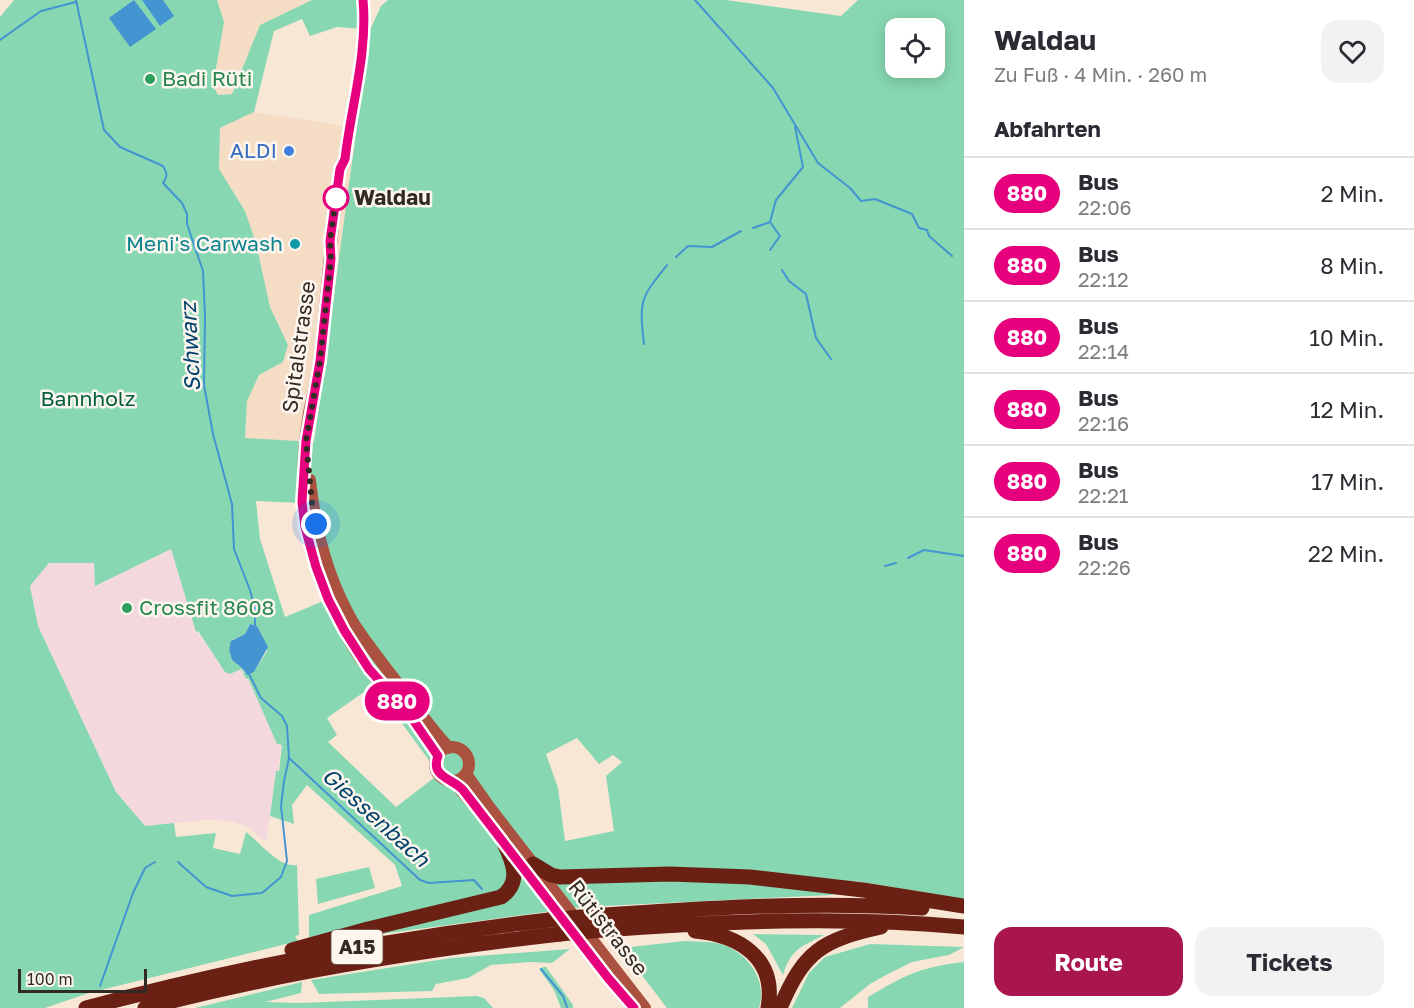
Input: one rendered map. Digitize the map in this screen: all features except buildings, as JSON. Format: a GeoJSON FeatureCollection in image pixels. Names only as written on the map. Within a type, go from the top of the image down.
{"type":"FeatureCollection","features":[{"type":"Feature","properties":{"kind":"highway"},"geometry":{"type":"LineString","coordinates":[[167,987],[333,938],[501,897],[510,887],[514,875],[513,863],[504,843]]}},
{"type":"Feature","properties":{"kind":"highway"},"geometry":{"type":"LineString","coordinates":[[534,870],[560,877],[686,874],[750,877],[863,890],[964,906]]}},
{"type":"Feature","properties":{"kind":"highway","name":"A15"},"geometry":{"type":"LineString","coordinates":[[86,1008],[167,987],[336,951],[549,920],[693,909],[789,906],[868,906],[964,911]]}},
{"type":"Feature","properties":{"kind":"highway","name":"A15"},"geometry":{"type":"LineString","coordinates":[[145,1008],[338,965],[452,947],[560,934],[627,928],[768,921],[907,922],[964,927]]}},
{"type":"Feature","properties":{"kind":"highway"},"geometry":{"type":"LineString","coordinates":[[780,1008],[798,971],[822,947],[852,934],[907,922]]}},
{"type":"Feature","properties":{"kind":"highway"},"geometry":{"type":"LineString","coordinates":[[648,927],[716,934],[742,944],[755,956],[766,975],[770,992],[768,1008]]}},
{"type":"Feature","properties":{"kind":"main road","name":"Spitalstrasse"},"geometry":{"type":"LineString","coordinates":[[363,0],[363,29],[358,72],[345,159],[338,179],[330,241],[331,259],[320,361],[306,441],[303,511],[310,547],[325,592],[344,630],[369,669],[409,714],[438,756]]}},
{"type":"Feature","properties":{"kind":"main road","name":"Spitalstrasse"},"geometry":{"type":"LineString","coordinates":[[306,441],[316,524],[327,564],[337,589],[367,644],[449,748]]}},
{"type":"Feature","properties":{"kind":"main road"},"geometry":{"type":"LineString","coordinates":[[453,781],[466,774],[468,758],[462,750],[449,748],[442,750],[438,756],[436,765],[439,774],[453,781],[504,843],[534,870]]}},
{"type":"Feature","properties":{"kind":"main road"},"geometry":{"type":"LineString","coordinates":[[466,774],[534,870]]}},
{"type":"Feature","properties":{"kind":"main road","name":"Rütistrasse"},"geometry":{"type":"LineString","coordinates":[[534,870],[608,978],[634,1008]]}},
{"type":"Feature","properties":{"kind":"main road","name":"Rütistrasse"},"geometry":{"type":"LineString","coordinates":[[534,870],[645,1008]]}},
{"type":"Feature","properties":{"kind":"shaded area"},"geometry":{"type":"Polygon","coordinates":[[[217,0],[312,0],[260,25],[232,94],[217,95],[213,86],[224,22],[217,0]]]}},
{"type":"Feature","properties":{"kind":"shaded area"},"geometry":{"type":"Polygon","coordinates":[[[254,112],[357,128],[314,442],[245,439],[247,401],[259,375],[283,362],[288,345],[270,307],[256,243],[245,211],[219,169],[220,128],[254,112]]]}},
{"type":"Feature","properties":{"kind":"shaded area"},"geometry":{"type":"Polygon","coordinates":[[[171,549],[196,631],[225,672],[230,674],[241,668],[245,679],[248,678],[277,744],[282,745],[266,842],[247,827],[230,821],[206,820],[145,826],[116,792],[38,626],[30,586],[49,563],[94,563],[95,586],[171,549]]]}},
{"type":"Feature","properties":{"kind":"green space","name":"Bannholz"},"geometry":{"type":"Polygon","coordinates":[[[14,0],[217,0],[224,22],[213,86],[218,95],[232,94],[260,25],[312,0],[363,0],[363,29],[337,27],[310,36],[302,19],[274,31],[254,112],[220,128],[219,169],[245,211],[256,243],[270,307],[288,345],[283,362],[259,375],[247,401],[245,438],[314,442],[370,30],[381,6],[388,0],[726,0],[841,16],[858,0],[964,0],[964,899],[855,881],[832,895],[583,907],[381,934],[378,921],[309,939],[309,915],[402,886],[395,865],[307,785],[292,805],[294,824],[270,816],[282,745],[277,744],[248,678],[246,679],[241,669],[230,674],[225,672],[198,631],[196,632],[171,549],[95,586],[94,563],[49,563],[30,586],[38,626],[116,792],[145,826],[174,823],[176,837],[216,833],[213,848],[240,854],[246,832],[277,859],[290,865],[297,865],[299,935],[295,936],[298,941],[89,993],[45,1008],[0,1008],[0,17],[14,0]],[[256,501],[260,539],[285,617],[328,599],[302,503],[256,501]],[[250,624],[245,634],[232,640],[229,650],[232,660],[242,668],[244,673],[254,672],[267,651],[267,646],[257,626],[250,624]],[[374,685],[327,718],[337,735],[328,742],[396,807],[439,774],[374,685]],[[577,738],[546,754],[558,788],[565,841],[614,831],[606,776],[622,762],[613,755],[599,764],[577,738]]]}},
{"type":"Feature","properties":{"kind":"green space"},"geometry":{"type":"Polygon","coordinates":[[[369,867],[375,888],[318,904],[316,879],[369,867]]]}},
{"type":"Feature","properties":{"kind":"green space"},"geometry":{"type":"Polygon","coordinates":[[[753,934],[824,935],[793,954],[783,975],[766,944],[753,934]]]}},
{"type":"Feature","properties":{"kind":"green space"},"geometry":{"type":"Polygon","coordinates":[[[685,941],[723,944],[743,957],[755,971],[759,980],[761,998],[759,1008],[667,1008],[621,948],[685,941]]]}},
{"type":"Feature","properties":{"kind":"green space"},"geometry":{"type":"Polygon","coordinates":[[[870,944],[964,947],[949,955],[912,962],[870,984],[840,1008],[792,1008],[809,973],[825,957],[870,944]]]}},
{"type":"Feature","properties":{"kind":"green space"},"geometry":{"type":"Polygon","coordinates":[[[570,949],[552,963],[491,965],[468,978],[436,984],[432,991],[319,994],[311,980],[451,958],[570,949]]]}},
{"type":"Feature","properties":{"kind":"green space"},"geometry":{"type":"Polygon","coordinates":[[[964,962],[964,1008],[868,1008],[868,997],[903,978],[924,969],[964,962]]]}},
{"type":"Feature","properties":{"kind":"green space"},"geometry":{"type":"Polygon","coordinates":[[[546,967],[573,1008],[561,1008],[554,990],[539,969],[546,967]]]}},
{"type":"Feature","properties":{"kind":"green space"},"geometry":{"type":"Polygon","coordinates":[[[302,982],[301,993],[265,1002],[300,1003],[477,996],[484,998],[493,1008],[195,1008],[302,982]]]}},
{"type":"Feature","properties":{"kind":"water"},"geometry":{"type":"Polygon","coordinates":[[[134,0],[156,29],[130,47],[109,18],[134,0]]]}},
{"type":"Feature","properties":{"kind":"water"},"geometry":{"type":"Polygon","coordinates":[[[142,0],[163,0],[174,16],[160,26],[142,0]]]}},
{"type":"Feature","properties":{"kind":"water"},"geometry":{"type":"Polygon","coordinates":[[[250,624],[257,626],[268,647],[254,672],[247,675],[232,660],[229,650],[231,641],[245,634],[250,624]]]}},
{"type":"Feature","properties":{"kind":"waterway","name":"Schwarz"},"geometry":{"type":"LineString","coordinates":[[76,0],[104,130],[120,147],[163,166],[166,174],[163,183],[182,203],[187,214],[187,224],[203,271],[204,385],[213,434],[232,504],[234,549],[250,590],[255,609],[255,625]]}},
{"type":"Feature","properties":{"kind":"waterway"},"geometry":{"type":"LineString","coordinates":[[695,0],[773,88],[818,163],[850,188],[861,201],[875,199],[912,214],[919,228],[927,230],[929,236],[952,256]]}},
{"type":"Feature","properties":{"kind":"waterway"},"geometry":{"type":"LineString","coordinates":[[0,40],[41,11],[76,2]]}},
{"type":"Feature","properties":{"kind":"waterway"},"geometry":{"type":"LineString","coordinates":[[770,250],[780,236],[770,222],[776,200],[803,167],[795,127]]}},
{"type":"Feature","properties":{"kind":"waterway"},"geometry":{"type":"LineString","coordinates":[[753,228],[770,222]]}},
{"type":"Feature","properties":{"kind":"waterway"},"geometry":{"type":"LineString","coordinates":[[676,257],[688,246],[712,247],[741,231]]}},
{"type":"Feature","properties":{"kind":"waterway"},"geometry":{"type":"LineString","coordinates":[[644,344],[643,301],[667,265]]}},
{"type":"Feature","properties":{"kind":"waterway"},"geometry":{"type":"LineString","coordinates":[[782,270],[789,281],[806,294],[816,338],[831,359]]}},
{"type":"Feature","properties":{"kind":"waterway"},"geometry":{"type":"LineString","coordinates":[[908,558],[924,550],[964,556]]}},
{"type":"Feature","properties":{"kind":"waterway"},"geometry":{"type":"LineString","coordinates":[[885,566],[896,563]]}},
{"type":"Feature","properties":{"kind":"waterway"},"geometry":{"type":"LineString","coordinates":[[178,862],[206,887],[232,896],[262,893],[281,877],[287,861],[281,806],[289,758],[287,726],[282,716],[261,698],[248,672]]}},
{"type":"Feature","properties":{"kind":"waterway","name":"Giessenbach"},"geometry":{"type":"LineString","coordinates":[[289,758],[420,880],[429,883],[474,880],[482,889]]}},
{"type":"Feature","properties":{"kind":"waterway"},"geometry":{"type":"LineString","coordinates":[[100,986],[133,893],[145,868],[155,862]]}},
{"type":"Feature","properties":{"kind":"waterway","name":"Giessenbach"},"geometry":{"type":"LineString","coordinates":[[541,969],[563,996],[567,1007]]}},
{"type":"Feature","properties":{"kind":"bus line","name":"880"},"geometry":{"type":"LineString","coordinates":[[363,0],[363,29],[358,72],[345,159],[340,169],[330,241],[331,259],[320,361],[306,441],[302,502],[310,547],[328,599],[344,630],[378,681],[409,714],[431,744],[438,756],[436,769],[439,774],[453,781],[463,790],[608,978],[634,1008]]}},
{"type":"Feature","properties":{"kind":"place","name":"Badi Rüti"},"geometry":{"type":"Point","coordinates":[150,79]}},
{"type":"Feature","properties":{"kind":"place","name":"ALDI"},"geometry":{"type":"Point","coordinates":[289,151]}},
{"type":"Feature","properties":{"kind":"place","name":"Waldau"},"geometry":{"type":"Point","coordinates":[336,198]}},
{"type":"Feature","properties":{"kind":"place","name":"Meni's Carwash"},"geometry":{"type":"Point","coordinates":[295,244]}},
{"type":"Feature","properties":{"kind":"place","name":"Crossfit 8608"},"geometry":{"type":"Point","coordinates":[127,608]}},
{"type":"Feature","properties":{"kind":"route"},"geometry":{"type":"LineString","coordinates":[[316,524],[306,441],[320,361],[336,198]]}}]}
